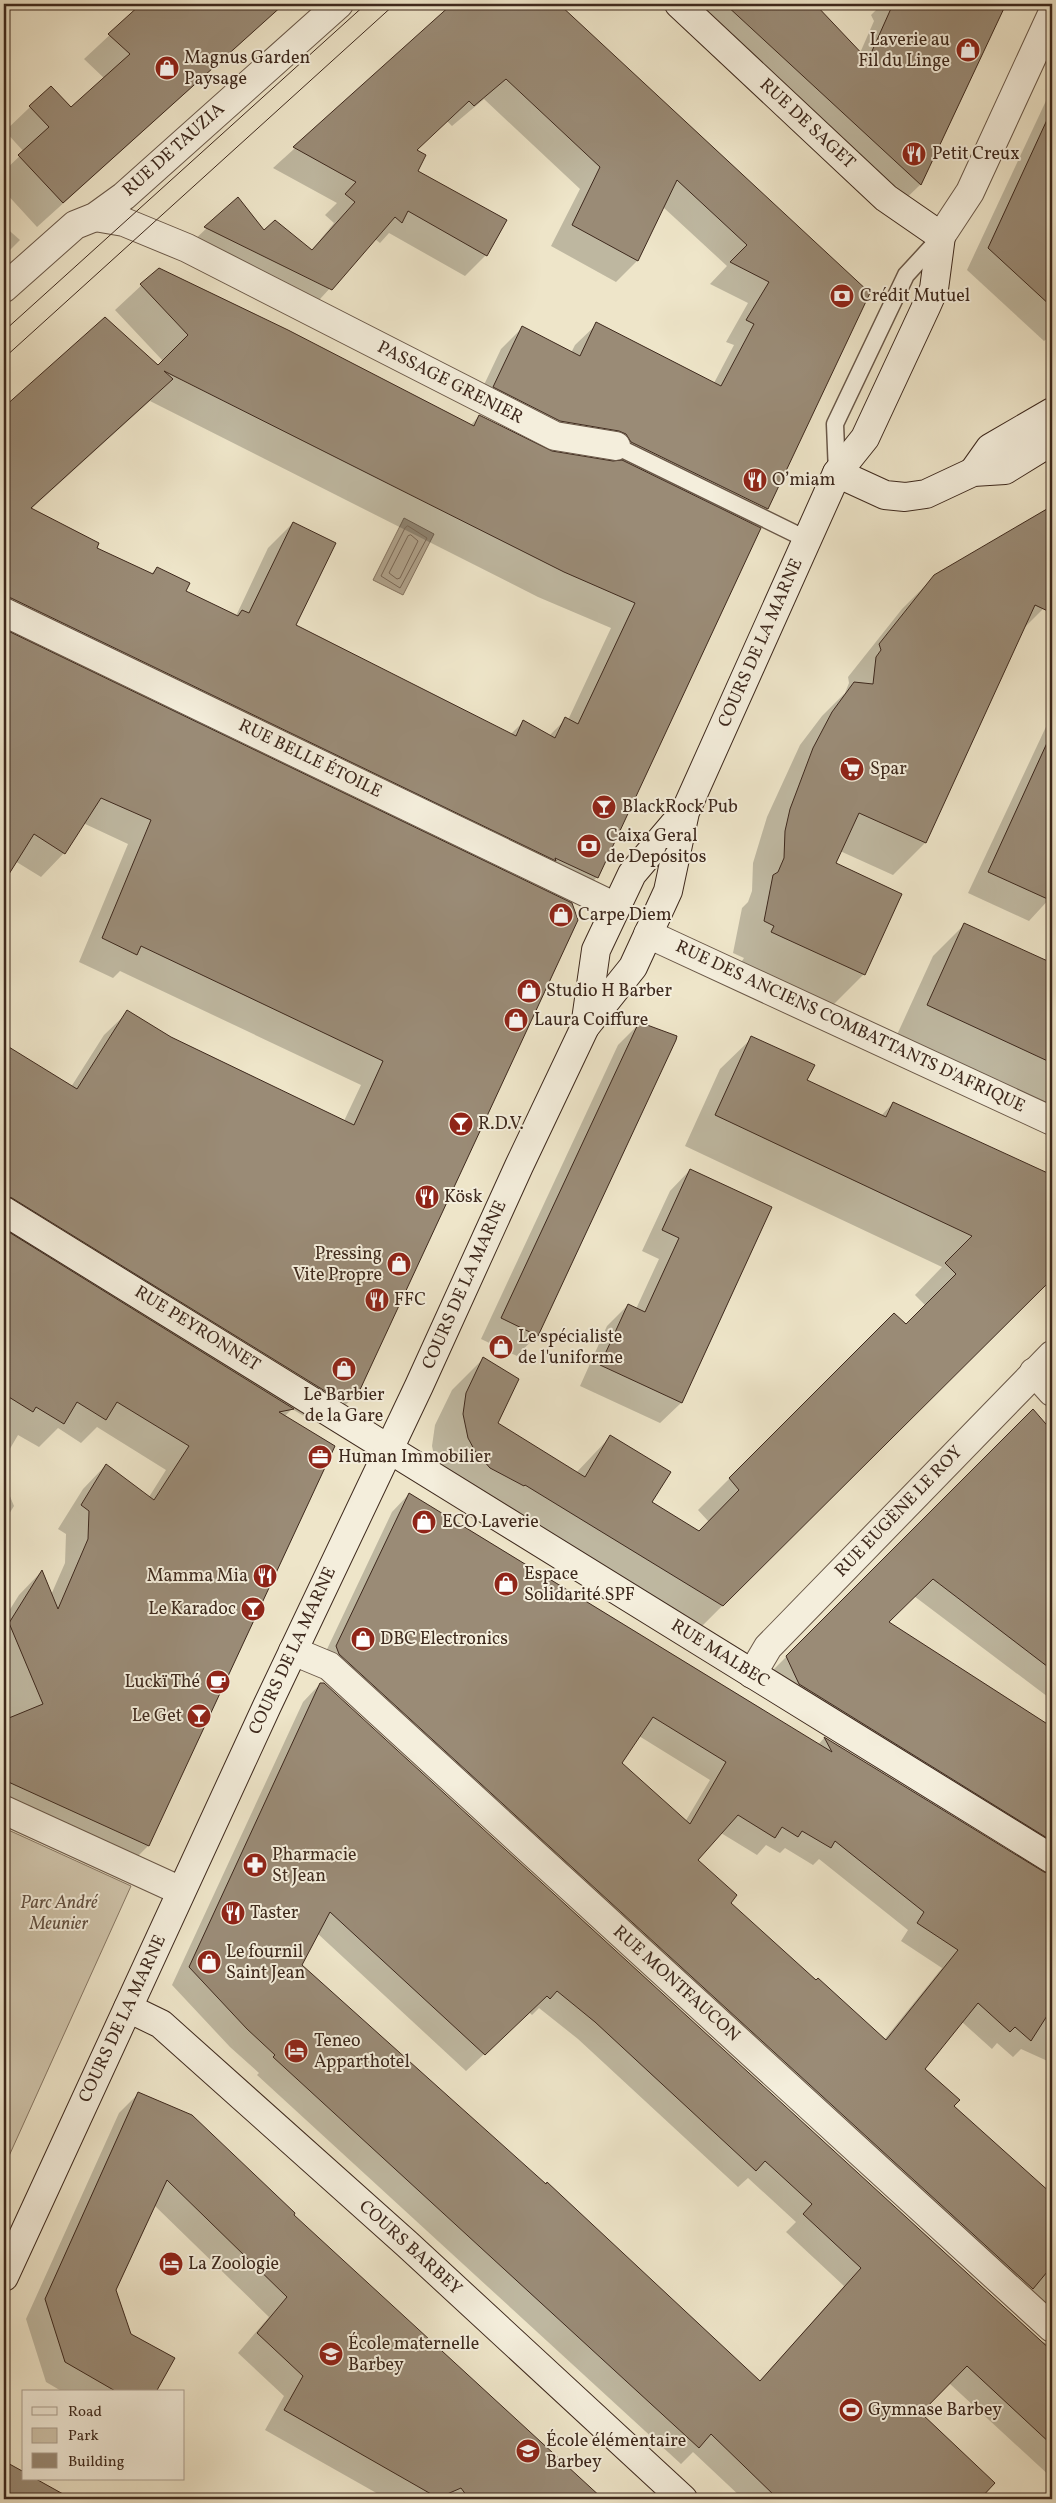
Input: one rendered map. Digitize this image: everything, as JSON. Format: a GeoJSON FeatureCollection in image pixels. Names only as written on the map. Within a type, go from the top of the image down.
{"type":"FeatureCollection","features":[{"type":"Feature","properties":{"kind":"street","name":"RUE DE TAUZIA"},"geometry":{"type":"LineString","coordinates":[[4,288],[74,225],[95,217],[124,196],[339,4]]}},
{"type":"Feature","properties":{"kind":"street","name":"RUE DE SAGET"},"geometry":{"type":"LineString","coordinates":[[679,4],[886,198],[941,236]]}},
{"type":"Feature","properties":{"kind":"street","name":"COURS DE LA MARNE"},"geometry":{"type":"LineString","coordinates":[[4,2278],[181,1891],[585,1027],[633,967],[668,892],[685,812],[837,473],[865,438],[934,289],[941,236],[970,192],[1052,14]]}},
{"type":"Feature","properties":{"kind":"street","name":"PASSAGE GRENIER"},"geometry":{"type":"LineString","coordinates":[[95,217],[124,222],[187,248],[555,436],[616,446]]}},
{"type":"Feature","properties":{"kind":"street"},"geometry":{"type":"LineString","coordinates":[[973,472],[990,448],[1052,412]]}},
{"type":"Feature","properties":{"kind":"street"},"geometry":{"type":"LineString","coordinates":[[837,473],[886,495],[905,497],[926,494],[973,472],[1005,470],[1052,441]]}},
{"type":"Feature","properties":{"kind":"street","name":"RUE BELLE ÉTOILE"},"geometry":{"type":"LineString","coordinates":[[4,612],[616,907]]}},
{"type":"Feature","properties":{"kind":"street","name":"COURS DE LA MARNE"},"geometry":{"type":"LineString","coordinates":[[585,1027],[596,950],[616,907],[632,874],[685,812]]}},
{"type":"Feature","properties":{"kind":"street","name":"RUE DES ANCIENS COMBATTANTS D'AFRIQUE"},"geometry":{"type":"LineString","coordinates":[[648,934],[1052,1120]]}},
{"type":"Feature","properties":{"kind":"street","name":"RUE PEYRONNET"},"geometry":{"type":"LineString","coordinates":[[4,1211],[389,1448]]}},
{"type":"Feature","properties":{"kind":"street"},"geometry":{"type":"LineString","coordinates":[[1043,1363],[1052,1392]]}},
{"type":"Feature","properties":{"kind":"street","name":"RUE EUGÈNE LE ROY"},"geometry":{"type":"LineString","coordinates":[[752,1674],[768,1647],[1043,1363]]}},
{"type":"Feature","properties":{"kind":"street","name":"RUE MALBEC"},"geometry":{"type":"LineString","coordinates":[[389,1448],[1052,1859]]}},
{"type":"Feature","properties":{"kind":"street","name":"RUE MONTFAUCON"},"geometry":{"type":"LineString","coordinates":[[293,1651],[329,1666],[1052,2328]]}},
{"type":"Feature","properties":{"kind":"street"},"geometry":{"type":"LineString","coordinates":[[4,1810],[181,1891]]}},
{"type":"Feature","properties":{"kind":"street","name":"COURS BARBEY"},"geometry":{"type":"LineString","coordinates":[[128,2008],[161,2024],[420,2256],[683,2499]]}},
{"type":"Feature","properties":{"kind":"lane","name":"PASSAGE GRENIER"},"geometry":{"type":"LineString","coordinates":[[616,446],[808,540]]}},
{"type":"Feature","properties":{"kind":"green space","name":"Parc André Meunier"},"geometry":{"type":"Polygon","coordinates":[[[4,1828],[131,1886],[4,2167],[4,1828]]]}},
{"type":"Feature","properties":{"kind":"water"},"geometry":{"type":"Polygon","coordinates":[[[404,518],[434,534],[403,595],[373,580],[404,518]]]}},
{"type":"Feature","properties":{"kind":"building"},"geometry":{"type":"Polygon","coordinates":[[[141,4],[284,4],[63,203],[18,155],[49,127],[29,106],[51,86],[71,107],[130,54],[108,34],[141,4]]]}},
{"type":"Feature","properties":{"kind":"building"},"geometry":{"type":"Polygon","coordinates":[[[452,4],[559,4],[870,293],[768,509],[631,442],[626,434],[619,431],[560,421],[493,387],[522,326],[580,356],[596,322],[721,386],[754,324],[746,320],[769,282],[730,262],[747,245],[677,180],[638,261],[572,225],[600,167],[506,79],[474,106],[469,101],[417,150],[426,155],[418,171],[507,220],[487,256],[408,211],[402,223],[395,217],[332,290],[204,227],[238,197],[264,230],[275,220],[312,250],[355,202],[345,194],[356,182],[293,147],[452,4]]]}},
{"type":"Feature","properties":{"kind":"building"},"geometry":{"type":"Polygon","coordinates":[[[725,4],[815,4],[868,60],[893,4],[1006,4],[921,185],[725,4]]]}},
{"type":"Feature","properties":{"kind":"building"},"geometry":{"type":"Polygon","coordinates":[[[1052,109],[1052,307],[988,248],[1052,109]]]}},
{"type":"Feature","properties":{"kind":"building"},"geometry":{"type":"Polygon","coordinates":[[[159,268],[288,330],[474,426],[479,415],[552,451],[613,461],[622,460],[761,528],[598,878],[555,858],[556,861],[11,598],[4,597],[4,407],[105,317],[158,365],[188,335],[140,284],[159,268]],[[164,371],[173,379],[31,508],[99,543],[97,548],[153,574],[157,567],[190,583],[186,591],[238,616],[242,610],[249,613],[293,522],[336,543],[296,625],[516,736],[523,720],[555,738],[565,717],[578,724],[635,603],[564,572],[164,371]]]}},
{"type":"Feature","properties":{"kind":"building"},"geometry":{"type":"Polygon","coordinates":[[[1052,506],[1052,613],[1035,605],[926,843],[859,813],[836,863],[902,894],[865,975],[771,932],[774,926],[764,921],[773,875],[778,872],[784,858],[785,831],[790,809],[813,748],[832,712],[854,682],[873,684],[876,657],[881,650],[879,644],[934,575],[1052,506]]]}},
{"type":"Feature","properties":{"kind":"building"},"geometry":{"type":"Polygon","coordinates":[[[4,629],[572,903],[578,920],[358,1394],[338,1399],[12,1198],[4,1195],[4,1044],[77,1089],[127,1010],[171,1037],[354,1125],[383,1061],[141,946],[137,955],[102,938],[151,820],[101,798],[65,854],[34,834],[4,882],[4,629]]]}},
{"type":"Feature","properties":{"kind":"building"},"geometry":{"type":"Polygon","coordinates":[[[1052,732],[1052,901],[988,872],[1052,732]]]}},
{"type":"Feature","properties":{"kind":"building"},"geometry":{"type":"Polygon","coordinates":[[[964,923],[1052,963],[1052,1063],[927,1005],[964,923]]]}},
{"type":"Feature","properties":{"kind":"building"},"geometry":{"type":"Polygon","coordinates":[[[639,1022],[677,1036],[676,1040],[538,1336],[501,1318],[639,1022]]]}},
{"type":"Feature","properties":{"kind":"building"},"geometry":{"type":"Polygon","coordinates":[[[751,1036],[815,1065],[807,1080],[886,1117],[893,1102],[1052,1175],[1052,1279],[723,1606],[525,1485],[490,1468],[475,1451],[468,1438],[463,1414],[466,1393],[483,1357],[519,1379],[498,1423],[585,1477],[610,1435],[671,1472],[652,1502],[699,1531],[739,1490],[729,1478],[894,1313],[906,1324],[956,1274],[945,1263],[972,1236],[715,1115],[751,1036]]]}},
{"type":"Feature","properties":{"kind":"building"},"geometry":{"type":"Polygon","coordinates":[[[690,1169],[772,1207],[682,1403],[600,1365],[628,1304],[645,1312],[679,1238],[662,1230],[690,1169]]]}},
{"type":"Feature","properties":{"kind":"building"},"geometry":{"type":"Polygon","coordinates":[[[4,1229],[294,1409],[279,1412],[335,1446],[149,1846],[4,1780],[4,1720],[43,1704],[9,1623],[42,1570],[58,1609],[88,1539],[89,1511],[81,1505],[106,1464],[154,1500],[189,1446],[117,1402],[106,1420],[77,1402],[64,1424],[36,1407],[33,1412],[4,1394],[4,1229]]]}},
{"type":"Feature","properties":{"kind":"building"},"geometry":{"type":"Polygon","coordinates":[[[1033,1409],[1052,1431],[1052,1670],[933,1579],[889,1622],[1052,1727],[1052,1841],[799,1684],[786,1656],[1033,1409]]]}},
{"type":"Feature","properties":{"kind":"building"},"geometry":{"type":"Polygon","coordinates":[[[409,1493],[832,1752],[824,1737],[1044,1872],[1052,1875],[1052,2008],[1031,2041],[1015,2027],[1010,2032],[978,2003],[925,2069],[960,2100],[954,2106],[1052,2194],[1052,2266],[1033,2289],[339,1654],[336,1646],[409,1493]],[[653,1717],[622,1763],[690,1824],[726,1762],[653,1717]],[[738,1815],[698,1860],[737,1895],[731,1903],[886,2040],[958,1950],[917,1923],[924,1912],[835,1841],[831,1848],[802,1831],[798,1837],[782,1827],[775,1838],[738,1815]]]}},
{"type":"Feature","properties":{"kind":"building"},"geometry":{"type":"Polygon","coordinates":[[[320,1683],[324,1683],[1052,2351],[1052,2445],[967,2366],[921,2413],[995,2483],[980,2499],[778,2499],[711,2434],[699,2448],[273,2057],[275,2055],[247,2029],[189,1967],[320,1683]],[[330,1912],[302,1965],[546,2184],[547,2182],[760,2381],[861,2268],[803,2214],[812,2204],[765,2161],[756,2171],[595,2022],[557,1991],[550,1999],[547,1996],[485,2055],[330,1912]]]}},
{"type":"Feature","properties":{"kind":"building"},"geometry":{"type":"Polygon","coordinates":[[[138,2092],[192,2115],[295,2213],[294,2215],[603,2499],[469,2499],[461,2488],[438,2498],[284,2410],[303,2376],[257,2333],[287,2297],[167,2180],[116,2290],[131,2334],[175,2358],[157,2390],[114,2390],[65,2362],[45,2299],[138,2092]]]}},
{"type":"Feature","properties":{"kind":"building"},"geometry":{"type":"Polygon","coordinates":[[[4,2461],[22,2471],[22,2480],[38,2480],[72,2499],[4,2499],[4,2461]]]}},
{"type":"Feature","properties":{"kind":"tram line"},"geometry":{"type":"LineString","coordinates":[[4,331],[366,4]]}},
{"type":"Feature","properties":{"kind":"tram line"},"geometry":{"type":"LineString","coordinates":[[4,358],[395,4]]}},
{"type":"Feature","properties":{"kind":"place","name":"Laverie au Fil du Linge"},"geometry":{"type":"Point","coordinates":[968,50]}},
{"type":"Feature","properties":{"kind":"place","name":"Magnus Garden Paysage"},"geometry":{"type":"Point","coordinates":[167,68]}},
{"type":"Feature","properties":{"kind":"place","name":"Petit Creux"},"geometry":{"type":"Point","coordinates":[914,154]}},
{"type":"Feature","properties":{"kind":"place","name":"Crédit Mutuel"},"geometry":{"type":"Point","coordinates":[842,296]}},
{"type":"Feature","properties":{"kind":"place","name":"O’miam"},"geometry":{"type":"Point","coordinates":[755,480]}},
{"type":"Feature","properties":{"kind":"place","name":"Spar"},"geometry":{"type":"Point","coordinates":[852,769]}},
{"type":"Feature","properties":{"kind":"place","name":"BlackRock Pub"},"geometry":{"type":"Point","coordinates":[604,807]}},
{"type":"Feature","properties":{"kind":"place","name":"Caixa Geral de Depósitos"},"geometry":{"type":"Point","coordinates":[589,846]}},
{"type":"Feature","properties":{"kind":"place","name":"Carpe Diem"},"geometry":{"type":"Point","coordinates":[561,915]}},
{"type":"Feature","properties":{"kind":"place","name":"Studio H Barber"},"geometry":{"type":"Point","coordinates":[529,991]}},
{"type":"Feature","properties":{"kind":"place","name":"Laura Coiffure"},"geometry":{"type":"Point","coordinates":[516,1020]}},
{"type":"Feature","properties":{"kind":"place","name":"R.D.V."},"geometry":{"type":"Point","coordinates":[461,1124]}},
{"type":"Feature","properties":{"kind":"place","name":"Kösk"},"geometry":{"type":"Point","coordinates":[427,1197]}},
{"type":"Feature","properties":{"kind":"place","name":"Pressing Vite Propre"},"geometry":{"type":"Point","coordinates":[399,1264]}},
{"type":"Feature","properties":{"kind":"place","name":"FFC"},"geometry":{"type":"Point","coordinates":[377,1300]}},
{"type":"Feature","properties":{"kind":"place","name":"Le spécialiste de l'uniforme"},"geometry":{"type":"Point","coordinates":[501,1347]}},
{"type":"Feature","properties":{"kind":"place","name":"Le Barbier de la Gare"},"geometry":{"type":"Point","coordinates":[344,1369]}},
{"type":"Feature","properties":{"kind":"place","name":"Human Immobilier"},"geometry":{"type":"Point","coordinates":[320,1457]}},
{"type":"Feature","properties":{"kind":"place","name":"ECO Laverie"},"geometry":{"type":"Point","coordinates":[424,1522]}},
{"type":"Feature","properties":{"kind":"place","name":"Mamma Mia"},"geometry":{"type":"Point","coordinates":[265,1576]}},
{"type":"Feature","properties":{"kind":"place","name":"Espace Solidarité SPF"},"geometry":{"type":"Point","coordinates":[506,1584]}},
{"type":"Feature","properties":{"kind":"place","name":"Le Karadoc"},"geometry":{"type":"Point","coordinates":[253,1609]}},
{"type":"Feature","properties":{"kind":"place","name":"DBC Electronics"},"geometry":{"type":"Point","coordinates":[363,1639]}},
{"type":"Feature","properties":{"kind":"place","name":"Luckï Thé"},"geometry":{"type":"Point","coordinates":[218,1682]}},
{"type":"Feature","properties":{"kind":"place","name":"Le Get"},"geometry":{"type":"Point","coordinates":[199,1716]}},
{"type":"Feature","properties":{"kind":"place","name":"Pharmacie St Jean"},"geometry":{"type":"Point","coordinates":[255,1865]}},
{"type":"Feature","properties":{"kind":"place","name":"Taster"},"geometry":{"type":"Point","coordinates":[233,1913]}},
{"type":"Feature","properties":{"kind":"place","name":"Le fournil Saint Jean"},"geometry":{"type":"Point","coordinates":[209,1962]}},
{"type":"Feature","properties":{"kind":"place","name":"Teneo Apparthotel"},"geometry":{"type":"Point","coordinates":[296,2051]}},
{"type":"Feature","properties":{"kind":"place","name":"La Zoologie"},"geometry":{"type":"Point","coordinates":[171,2264]}},
{"type":"Feature","properties":{"kind":"place","name":"École maternelle Barbey"},"geometry":{"type":"Point","coordinates":[331,2354]}},
{"type":"Feature","properties":{"kind":"place","name":"Gymnase Barbey"},"geometry":{"type":"Point","coordinates":[851,2410]}},
{"type":"Feature","properties":{"kind":"place","name":"École élémentaire Barbey"},"geometry":{"type":"Point","coordinates":[528,2451]}}]}
